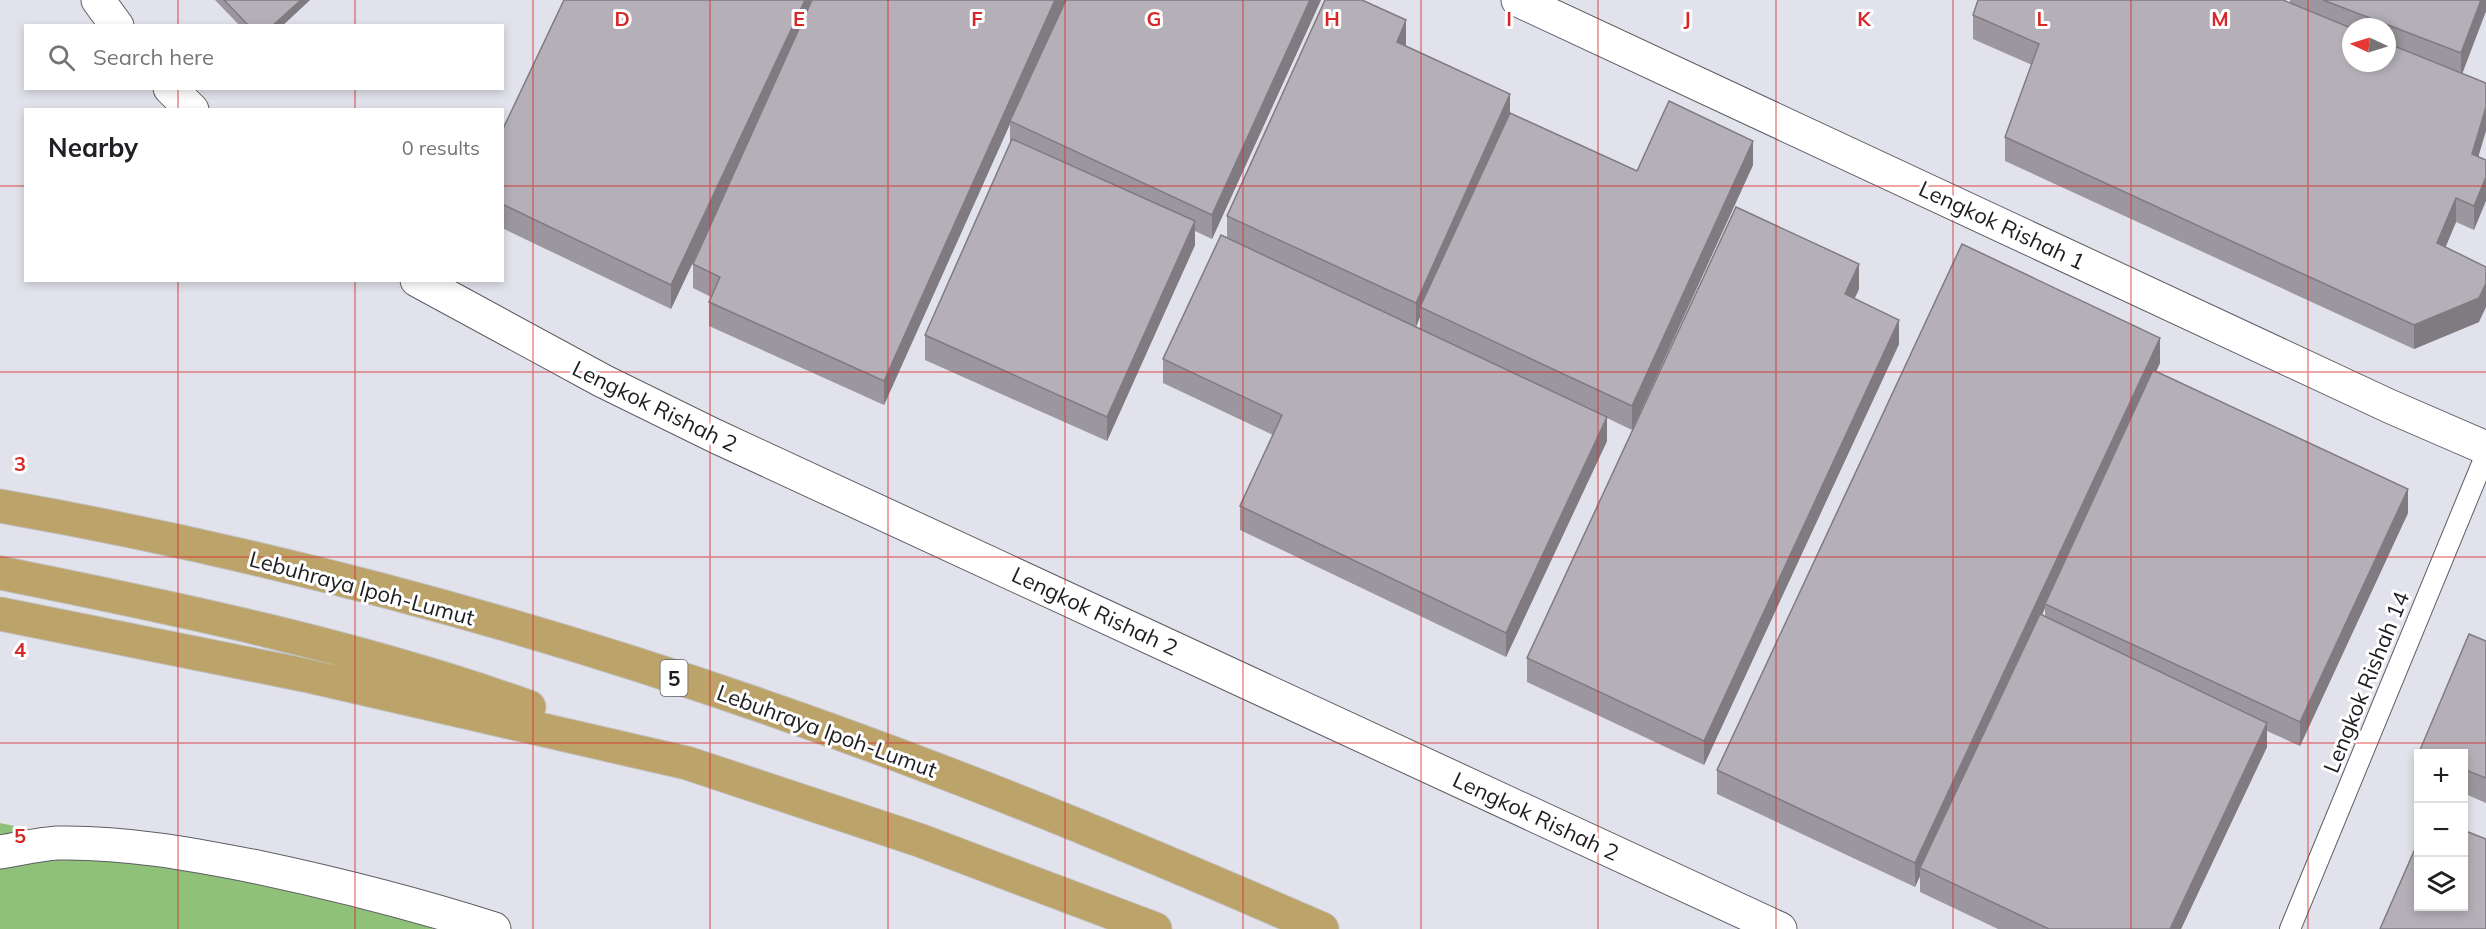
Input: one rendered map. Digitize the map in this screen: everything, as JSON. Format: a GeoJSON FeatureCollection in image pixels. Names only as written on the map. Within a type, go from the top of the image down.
{"type":"FeatureCollection","features":[{"type":"Feature","properties":{"kind":"highway"},"geometry":{"type":"LineString","coordinates":[[0,486],[176,540]]}},
{"type":"Feature","properties":{"kind":"highway","name":"Lebuhraya Ipoh-Lumut"},"geometry":{"type":"LineString","coordinates":[[0,506],[176,540],[363,586],[541,636],[714,690],[956,777],[1138,849],[1322,929]]}},
{"type":"Feature","properties":{"kind":"highway"},"geometry":{"type":"LineString","coordinates":[[0,573],[196,612],[312,640],[500,697],[687,764],[919,840],[1155,929]]}},
{"type":"Feature","properties":{"kind":"highway"},"geometry":{"type":"LineString","coordinates":[[0,614],[304,675],[687,764]]}},
{"type":"Feature","properties":{"kind":"street"},"geometry":{"type":"LineString","coordinates":[[98,0],[116,24]]}},
{"type":"Feature","properties":{"kind":"street","name":"Lengkok Rishah 1"},"geometry":{"type":"LineString","coordinates":[[1518,0],[2378,401],[2486,448]]}},
{"type":"Feature","properties":{"kind":"street"},"geometry":{"type":"LineString","coordinates":[[173,90],[190,108]]}},
{"type":"Feature","properties":{"kind":"street","name":"Lengkok Rishah 2"},"geometry":{"type":"LineString","coordinates":[[421,282],[592,375],[715,436],[1780,929]]}},
{"type":"Feature","properties":{"kind":"street"},"geometry":{"type":"LineString","coordinates":[[0,852],[57,843],[137,846],[188,853],[325,882],[424,907],[494,929]]}},
{"type":"Feature","properties":{"kind":"lane","name":"Lengkok Rishah 14"},"geometry":{"type":"LineString","coordinates":[[2290,929],[2486,454]]}},
{"type":"Feature","properties":{"kind":"green space"},"geometry":{"type":"Polygon","coordinates":[[[0,823],[381,904],[433,929],[0,929],[0,823]]]}},
{"type":"Feature","properties":{"kind":"building"},"geometry":{"type":"Polygon","coordinates":[[[224,0],[301,0],[274,24],[247,24],[224,0]]]}},
{"type":"Feature","properties":{"kind":"building"},"geometry":{"type":"Polygon","coordinates":[[[564,0],[805,0],[671,285],[504,205],[504,127],[564,0]]]}},
{"type":"Feature","properties":{"kind":"building"},"geometry":{"type":"Polygon","coordinates":[[[812,0],[1055,0],[884,381],[709,302],[720,277],[693,264],[812,0]]]}},
{"type":"Feature","properties":{"kind":"building"},"geometry":{"type":"Polygon","coordinates":[[[1066,0],[1310,0],[1212,215],[1010,121],[1066,0]]]}},
{"type":"Feature","properties":{"kind":"building"},"geometry":{"type":"Polygon","coordinates":[[[1325,0],[1362,0],[1406,20],[1397,42],[1510,94],[1416,303],[1227,216],[1325,0]]]}},
{"type":"Feature","properties":{"kind":"building"},"geometry":{"type":"Polygon","coordinates":[[[1978,0],[2283,0],[2342,24],[2342,72],[2396,72],[2396,47],[2486,83],[2486,107],[2472,154],[2486,160],[2486,177],[2474,206],[2456,198],[2437,243],[2486,267],[2486,283],[2479,298],[2414,325],[2005,137],[2039,44],[1973,15],[1978,0]]]}},
{"type":"Feature","properties":{"kind":"building"},"geometry":{"type":"Polygon","coordinates":[[[2323,0],[2481,0],[2461,53],[2396,28],[2396,18],[2370,18],[2323,0]]]}},
{"type":"Feature","properties":{"kind":"building"},"geometry":{"type":"Polygon","coordinates":[[[1669,101],[1753,141],[1632,406],[1420,307],[1510,113],[1637,171],[1669,101]]]}},
{"type":"Feature","properties":{"kind":"building"},"geometry":{"type":"Polygon","coordinates":[[[1012,139],[1195,221],[1107,417],[925,335],[1012,139]]]}},
{"type":"Feature","properties":{"kind":"building"},"geometry":{"type":"Polygon","coordinates":[[[1736,207],[1859,264],[1845,294],[1899,320],[1704,741],[1527,658],[1736,207]]]}},
{"type":"Feature","properties":{"kind":"building"},"geometry":{"type":"Polygon","coordinates":[[[1221,235],[1607,417],[1506,633],[1240,506],[1282,415],[1163,359],[1221,235]]]}},
{"type":"Feature","properties":{"kind":"building"},"geometry":{"type":"Polygon","coordinates":[[[1962,244],[2160,338],[1915,863],[1717,770],[1962,244]]]}},
{"type":"Feature","properties":{"kind":"building"},"geometry":{"type":"Polygon","coordinates":[[[2153,370],[2408,489],[2300,722],[2045,604],[2153,370]]]}},
{"type":"Feature","properties":{"kind":"building"},"geometry":{"type":"Polygon","coordinates":[[[2040,614],[2267,723],[2170,929],[2049,929],[1920,868],[2040,614]]]}},
{"type":"Feature","properties":{"kind":"building"},"geometry":{"type":"Polygon","coordinates":[[[2469,634],[2486,641],[2486,778],[2468,771],[2468,749],[2420,749],[2469,634]]]}},
{"type":"Feature","properties":{"kind":"building"},"geometry":{"type":"Polygon","coordinates":[[[2468,832],[2486,839],[2486,929],[2380,929],[2414,851],[2414,911],[2468,911],[2468,832]]]}}]}
